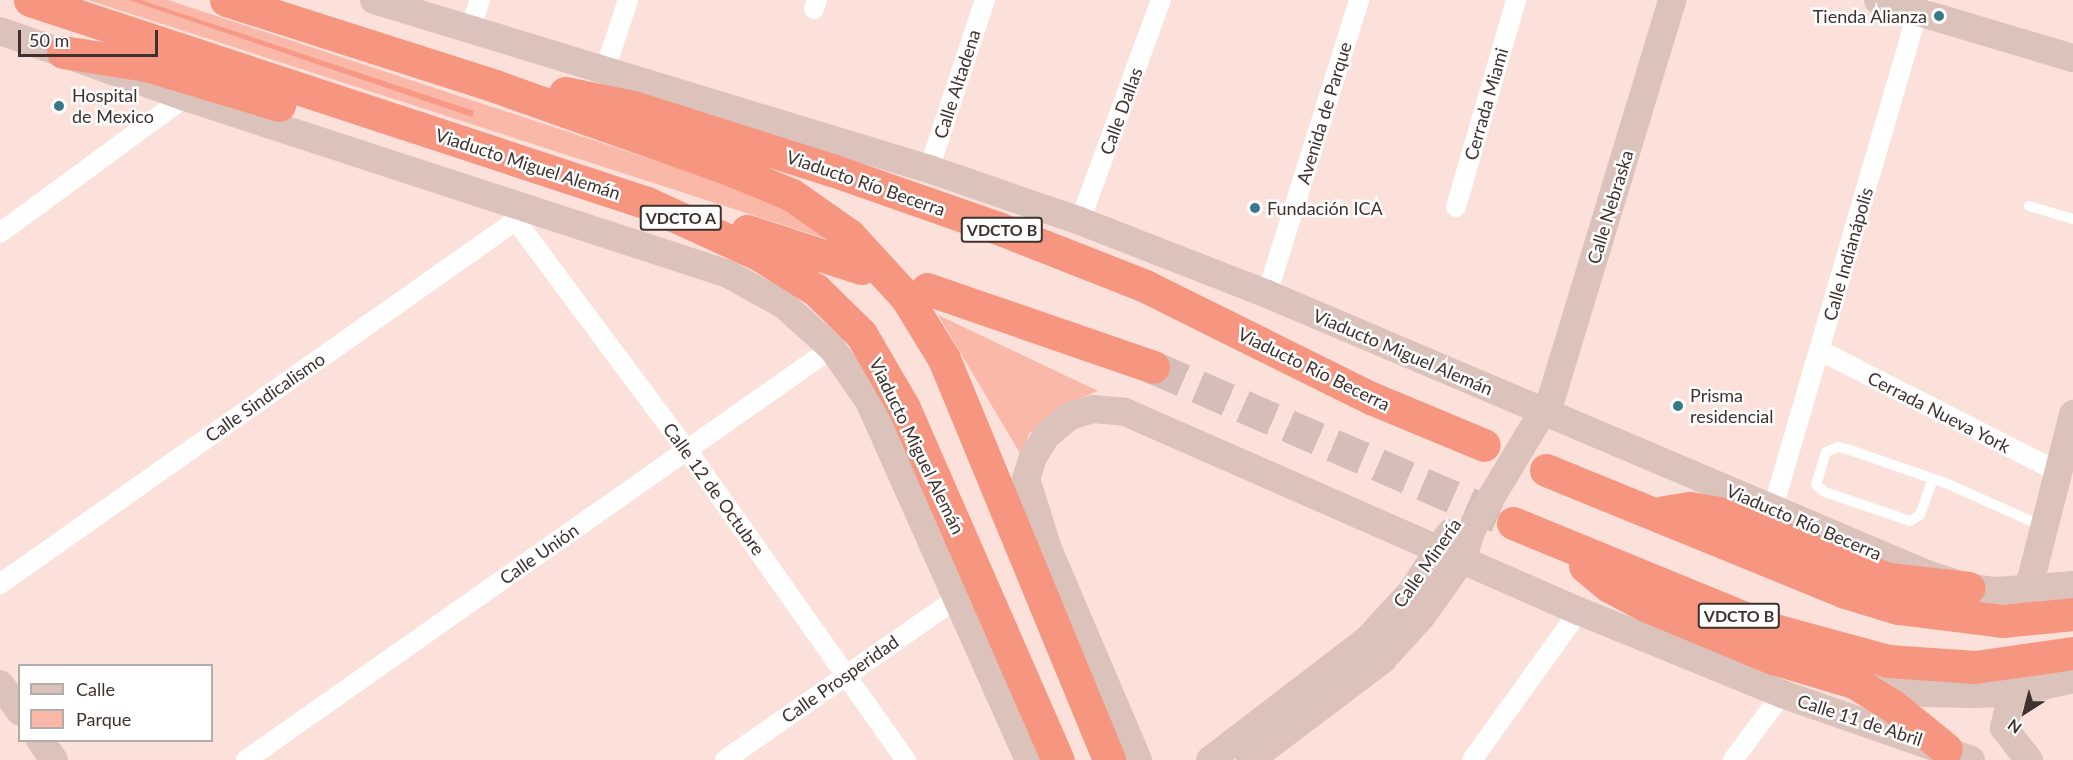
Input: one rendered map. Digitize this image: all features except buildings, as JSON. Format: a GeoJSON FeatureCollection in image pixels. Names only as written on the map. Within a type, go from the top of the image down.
{"type":"FeatureCollection","features":[{"type":"Feature","properties":{"kind":"highway","name":"Viaducto Miguel Alemán"},"geometry":{"type":"LineString","coordinates":[[30,0],[537,169],[647,203],[790,272],[840,311],[861,334],[904,408],[1058,760]]}},
{"type":"Feature","properties":{"kind":"highway"},"geometry":{"type":"LineString","coordinates":[[226,0],[495,86],[766,184],[830,219],[865,261]]}},
{"type":"Feature","properties":{"kind":"highway"},"geometry":{"type":"LineString","coordinates":[[300,0],[342,21],[377,47]]}},
{"type":"Feature","properties":{"kind":"highway"},"geometry":{"type":"LineString","coordinates":[[63,52],[146,65],[441,158],[537,169]]}},
{"type":"Feature","properties":{"kind":"highway","name":"Viaducto Río Becerra"},"geometry":{"type":"LineString","coordinates":[[495,86],[548,90],[633,107],[832,170],[998,228],[1145,286],[1371,398],[1522,445],[1650,513],[1845,592],[1898,608],[2002,621],[2073,614]]}},
{"type":"Feature","properties":{"kind":"highway"},"geometry":{"type":"LineString","coordinates":[[647,203],[865,261],[916,293],[1153,367]]}},
{"type":"Feature","properties":{"kind":"highway"},"geometry":{"type":"LineString","coordinates":[[916,293],[1109,760]]}},
{"type":"Feature","properties":{"kind":"highway"},"geometry":{"type":"LineString","coordinates":[[1650,513],[1690,508],[1719,513],[1888,579],[1924,586],[1969,588]]}},
{"type":"Feature","properties":{"kind":"highway"},"geometry":{"type":"LineString","coordinates":[[1005,510],[1044,541],[1039,592]]}},
{"type":"Feature","properties":{"kind":"highway","name":"VDCTO B"},"geometry":{"type":"LineString","coordinates":[[1472,537],[1551,538],[1774,630],[1888,662],[1975,667],[2073,653]]}},
{"type":"Feature","properties":{"kind":"highway"},"geometry":{"type":"LineString","coordinates":[[1551,538],[1609,586],[1645,605],[1773,658],[1854,682],[1893,706],[1954,756]]}},
{"type":"Feature","properties":{"kind":"main road","name":"Viaducto Miguel Alemán"},"geometry":{"type":"LineString","coordinates":[[374,0],[929,169],[1080,221],[1267,294],[1535,409]]}},
{"type":"Feature","properties":{"kind":"main road","name":"Calle Nebraska"},"geometry":{"type":"LineString","coordinates":[[1535,409],[1563,366],[1672,0]]}},
{"type":"Feature","properties":{"kind":"main road"},"geometry":{"type":"LineString","coordinates":[[1878,0],[1919,6],[2073,58]]}},
{"type":"Feature","properties":{"kind":"main road","name":"Viaducto Miguel Alemán"},"geometry":{"type":"LineString","coordinates":[[0,31],[523,216],[746,282],[801,317],[832,348],[869,401],[1029,760]]}},
{"type":"Feature","properties":{"kind":"main road"},"geometry":{"type":"LineString","coordinates":[[1138,760],[1044,541],[1026,479],[1033,457],[1058,425],[1081,412],[1104,408],[1125,412],[1472,537],[1490,570],[1580,611],[1782,694]]}},
{"type":"Feature","properties":{"kind":"main road","name":"Viaducto Río Becerra"},"geometry":{"type":"LineString","coordinates":[[1535,409],[1889,559],[1969,588],[2028,591],[2073,585]]}},
{"type":"Feature","properties":{"kind":"main road","name":"Calle Minería"},"geometry":{"type":"LineString","coordinates":[[1250,760],[1382,660],[1422,616],[1472,537],[1522,445],[1535,409]]}},
{"type":"Feature","properties":{"kind":"main road"},"geometry":{"type":"LineString","coordinates":[[2028,591],[2073,414]]}},
{"type":"Feature","properties":{"kind":"main road"},"geometry":{"type":"LineString","coordinates":[[1522,445],[1576,426]]}},
{"type":"Feature","properties":{"kind":"main road","name":"Calle Minería"},"geometry":{"type":"LineString","coordinates":[[1210,760],[1367,640],[1412,591],[1472,537]]}},
{"type":"Feature","properties":{"kind":"main road"},"geometry":{"type":"LineString","coordinates":[[1854,682],[1923,693],[2012,693],[2073,679]]}},
{"type":"Feature","properties":{"kind":"main road"},"geometry":{"type":"LineString","coordinates":[[0,684],[18,709]]}},
{"type":"Feature","properties":{"kind":"main road"},"geometry":{"type":"LineString","coordinates":[[1954,756],[1975,752],[2004,728],[2012,693]]}},
{"type":"Feature","properties":{"kind":"main road","name":"Calle 11 de Abril"},"geometry":{"type":"LineString","coordinates":[[1782,694],[1954,756]]}},
{"type":"Feature","properties":{"kind":"main road"},"geometry":{"type":"LineString","coordinates":[[2004,728],[2029,760]]}},
{"type":"Feature","properties":{"kind":"main road"},"geometry":{"type":"LineString","coordinates":[[41,742],[54,760]]}},
{"type":"Feature","properties":{"kind":"street"},"geometry":{"type":"LineString","coordinates":[[470,29],[480,0]]}},
{"type":"Feature","properties":{"kind":"street"},"geometry":{"type":"LineString","coordinates":[[605,70],[628,0]]}},
{"type":"Feature","properties":{"kind":"street","name":"Calle Altadena"},"geometry":{"type":"LineString","coordinates":[[929,169],[985,0]]}},
{"type":"Feature","properties":{"kind":"street","name":"Calle Dallas"},"geometry":{"type":"LineString","coordinates":[[1080,221],[1161,0]]}},
{"type":"Feature","properties":{"kind":"street","name":"Avenida de Parque"},"geometry":{"type":"LineString","coordinates":[[1267,294],[1359,0]]}},
{"type":"Feature","properties":{"kind":"street","name":"Cerrada Miami"},"geometry":{"type":"LineString","coordinates":[[1456,207],[1516,0]]}},
{"type":"Feature","properties":{"kind":"street","name":"Calle Indianápolis"},"geometry":{"type":"LineString","coordinates":[[1773,508],[1821,351],[1919,6]]}},
{"type":"Feature","properties":{"kind":"street"},"geometry":{"type":"LineString","coordinates":[[0,233],[185,97]]}},
{"type":"Feature","properties":{"kind":"street","name":"Calle 12 de Octubre"},"geometry":{"type":"LineString","coordinates":[[523,216],[906,760]]}},
{"type":"Feature","properties":{"kind":"street","name":"Calle Sindicalismo"},"geometry":{"type":"LineString","coordinates":[[0,584],[523,216]]}},
{"type":"Feature","properties":{"kind":"street","name":"Calle Unión"},"geometry":{"type":"LineString","coordinates":[[246,760],[832,348]]}},
{"type":"Feature","properties":{"kind":"street","name":"Cerrada Nueva York"},"geometry":{"type":"LineString","coordinates":[[1821,351],[2058,472]]}},
{"type":"Feature","properties":{"kind":"street","name":"Calle Prosperidad"},"geometry":{"type":"LineString","coordinates":[[725,760],[956,599]]}},
{"type":"Feature","properties":{"kind":"street"},"geometry":{"type":"LineString","coordinates":[[1472,760],[1580,611]]}},
{"type":"Feature","properties":{"kind":"street"},"geometry":{"type":"LineString","coordinates":[[1733,760],[1782,694]]}},
{"type":"Feature","properties":{"kind":"lane"},"geometry":{"type":"LineString","coordinates":[[2029,206],[2073,219]]}},
{"type":"Feature","properties":{"kind":"lane"},"geometry":{"type":"LineString","coordinates":[[1933,479],[1920,515],[1910,521],[1825,492],[1816,485],[1826,452],[1838,447],[1933,479],[2044,527]]}},
{"type":"Feature","properties":{"kind":"green space"},"geometry":{"type":"Polygon","coordinates":[[[88,0],[168,0],[723,183],[790,211],[836,242],[88,0]]]}},
{"type":"Feature","properties":{"kind":"green space"},"geometry":{"type":"Polygon","coordinates":[[[938,315],[1098,391],[1060,406],[1029,434],[1021,455],[938,315]]]}},
{"type":"Feature","properties":{"kind":"shaded area"},"geometry":{"type":"Polygon","coordinates":[[[129,0],[141,0],[474,111],[472,117],[129,0]]]}},
{"type":"Feature","properties":{"kind":"tunnel"},"geometry":{"type":"LineString","coordinates":[[1153,367],[1513,523]]}},
{"type":"Feature","properties":{"kind":"place","name":"Tienda Alianza"},"geometry":{"type":"Point","coordinates":[1939,16]}},
{"type":"Feature","properties":{"kind":"place","name":"Hospital de Mexico"},"geometry":{"type":"Point","coordinates":[59,106]}},
{"type":"Feature","properties":{"kind":"place","name":"Fundación ICA"},"geometry":{"type":"Point","coordinates":[1255,208]}},
{"type":"Feature","properties":{"kind":"place","name":"Prisma residencial"},"geometry":{"type":"Point","coordinates":[1678,406]}}]}
